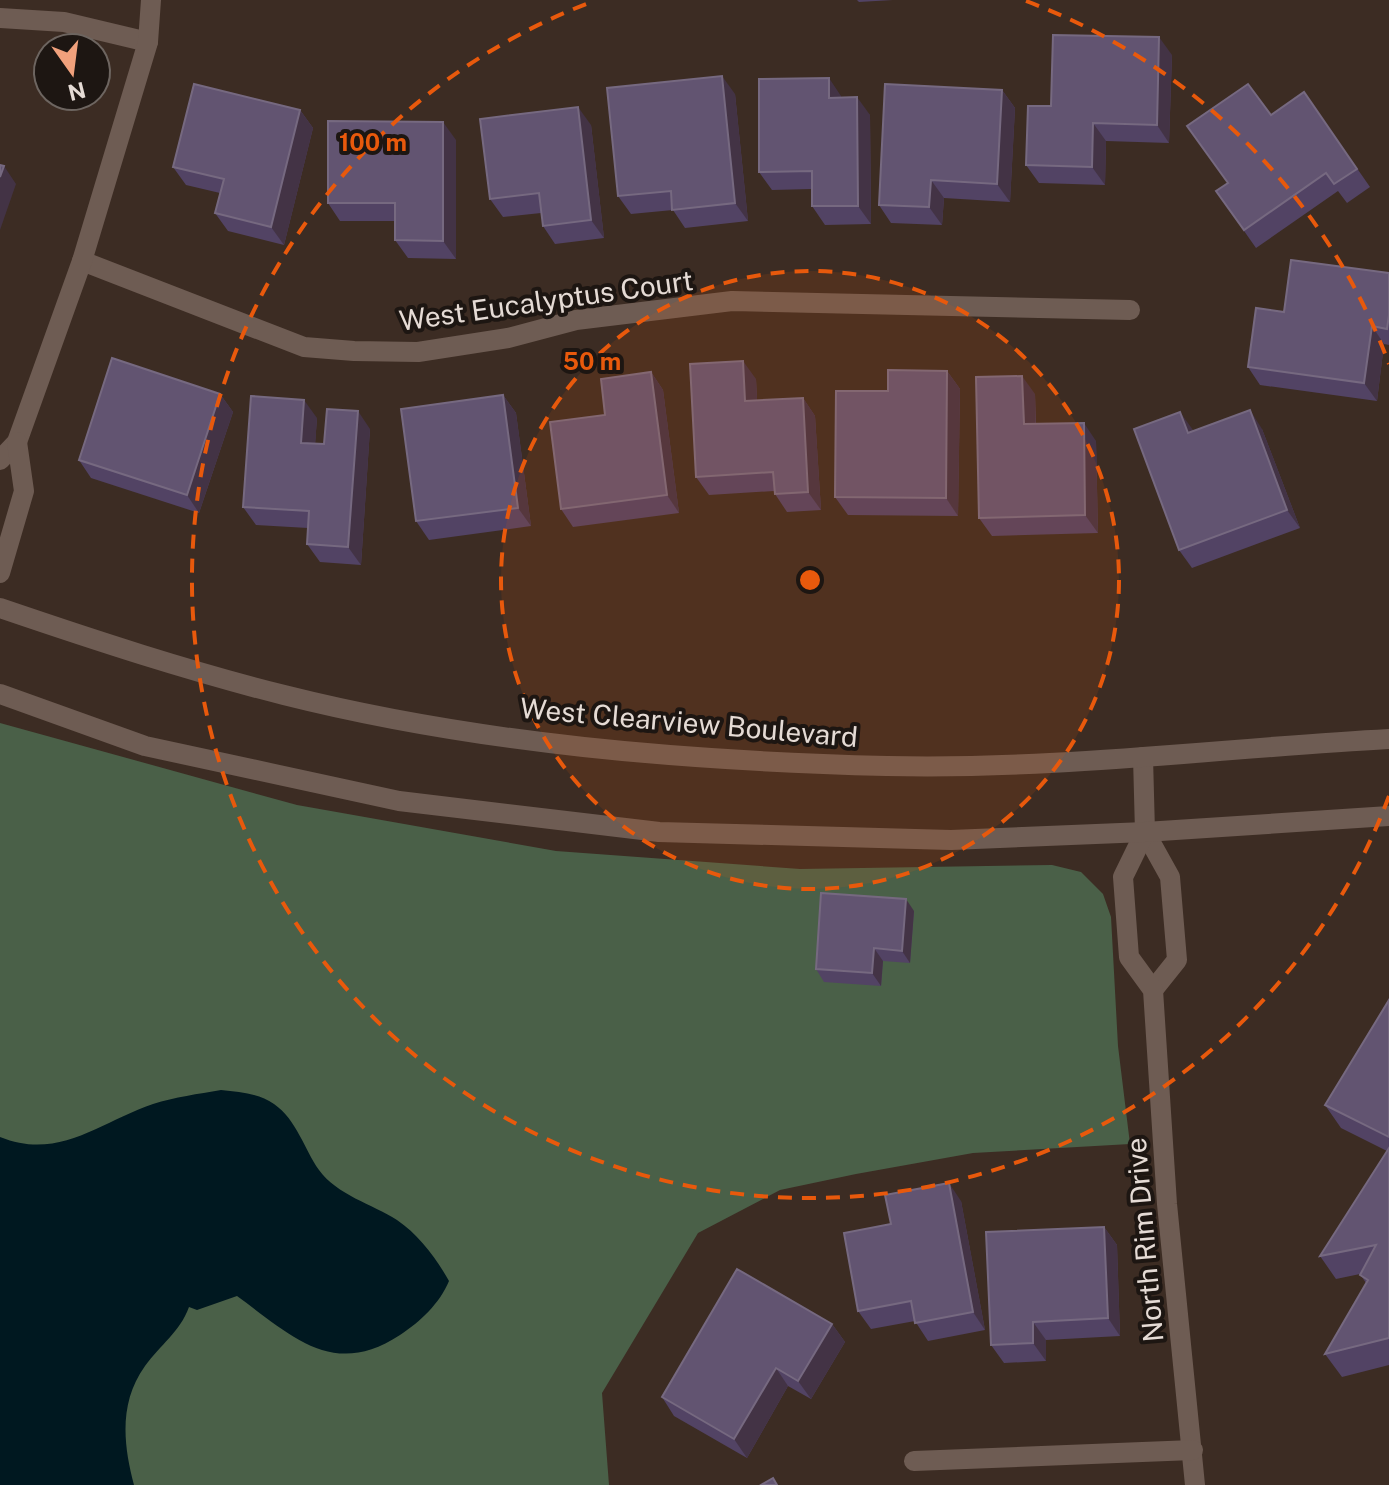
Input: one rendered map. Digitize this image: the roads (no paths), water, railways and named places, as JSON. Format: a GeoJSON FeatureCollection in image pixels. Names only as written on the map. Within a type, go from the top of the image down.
{"type":"FeatureCollection","features":[{"type":"Feature","properties":{"kind":"street"},"geometry":{"type":"LineString","coordinates":[[0,460],[17,442],[82,261],[148,42],[151,0]]}},
{"type":"Feature","properties":{"kind":"street"},"geometry":{"type":"LineString","coordinates":[[0,18],[64,22],[148,42]]}},
{"type":"Feature","properties":{"kind":"street","name":"West Eucalyptus Court"},"geometry":{"type":"LineString","coordinates":[[82,261],[304,347],[354,351],[418,352],[508,338],[576,320],[732,301],[1130,310]]}},
{"type":"Feature","properties":{"kind":"street"},"geometry":{"type":"LineString","coordinates":[[0,573],[24,491],[17,442]]}},
{"type":"Feature","properties":{"kind":"street","name":"West Clearview Boulevard"},"geometry":{"type":"LineString","coordinates":[[0,608],[134,653],[240,683],[394,717],[540,741],[657,753],[888,766],[948,765],[1143,757],[1389,739]]}},
{"type":"Feature","properties":{"kind":"street"},"geometry":{"type":"LineString","coordinates":[[0,694],[145,746],[399,801],[659,832],[1006,839],[1389,816]]}},
{"type":"Feature","properties":{"kind":"street"},"geometry":{"type":"LineString","coordinates":[[1143,757],[1145,832],[1170,877],[1177,960],[1153,990],[1129,957],[1123,877],[1145,832]]}},
{"type":"Feature","properties":{"kind":"street","name":"North Rim Drive"},"geometry":{"type":"LineString","coordinates":[[1153,990],[1167,1204],[1195,1485]]}},
{"type":"Feature","properties":{"kind":"street"},"geometry":{"type":"LineString","coordinates":[[914,1461],[1193,1450]]}},
{"type":"Feature","properties":{"kind":"water"},"geometry":{"type":"Polygon","coordinates":[[[221,1090],[255,1095],[282,1111],[326,1179],[345,1193],[397,1220],[420,1240],[449,1281],[445,1289],[429,1311],[400,1335],[376,1348],[354,1353],[333,1353],[295,1338],[237,1296],[197,1310],[189,1307],[175,1331],[145,1366],[131,1394],[126,1439],[134,1485],[0,1485],[0,1137],[21,1143],[60,1142],[153,1104],[221,1090]]]}}]}
